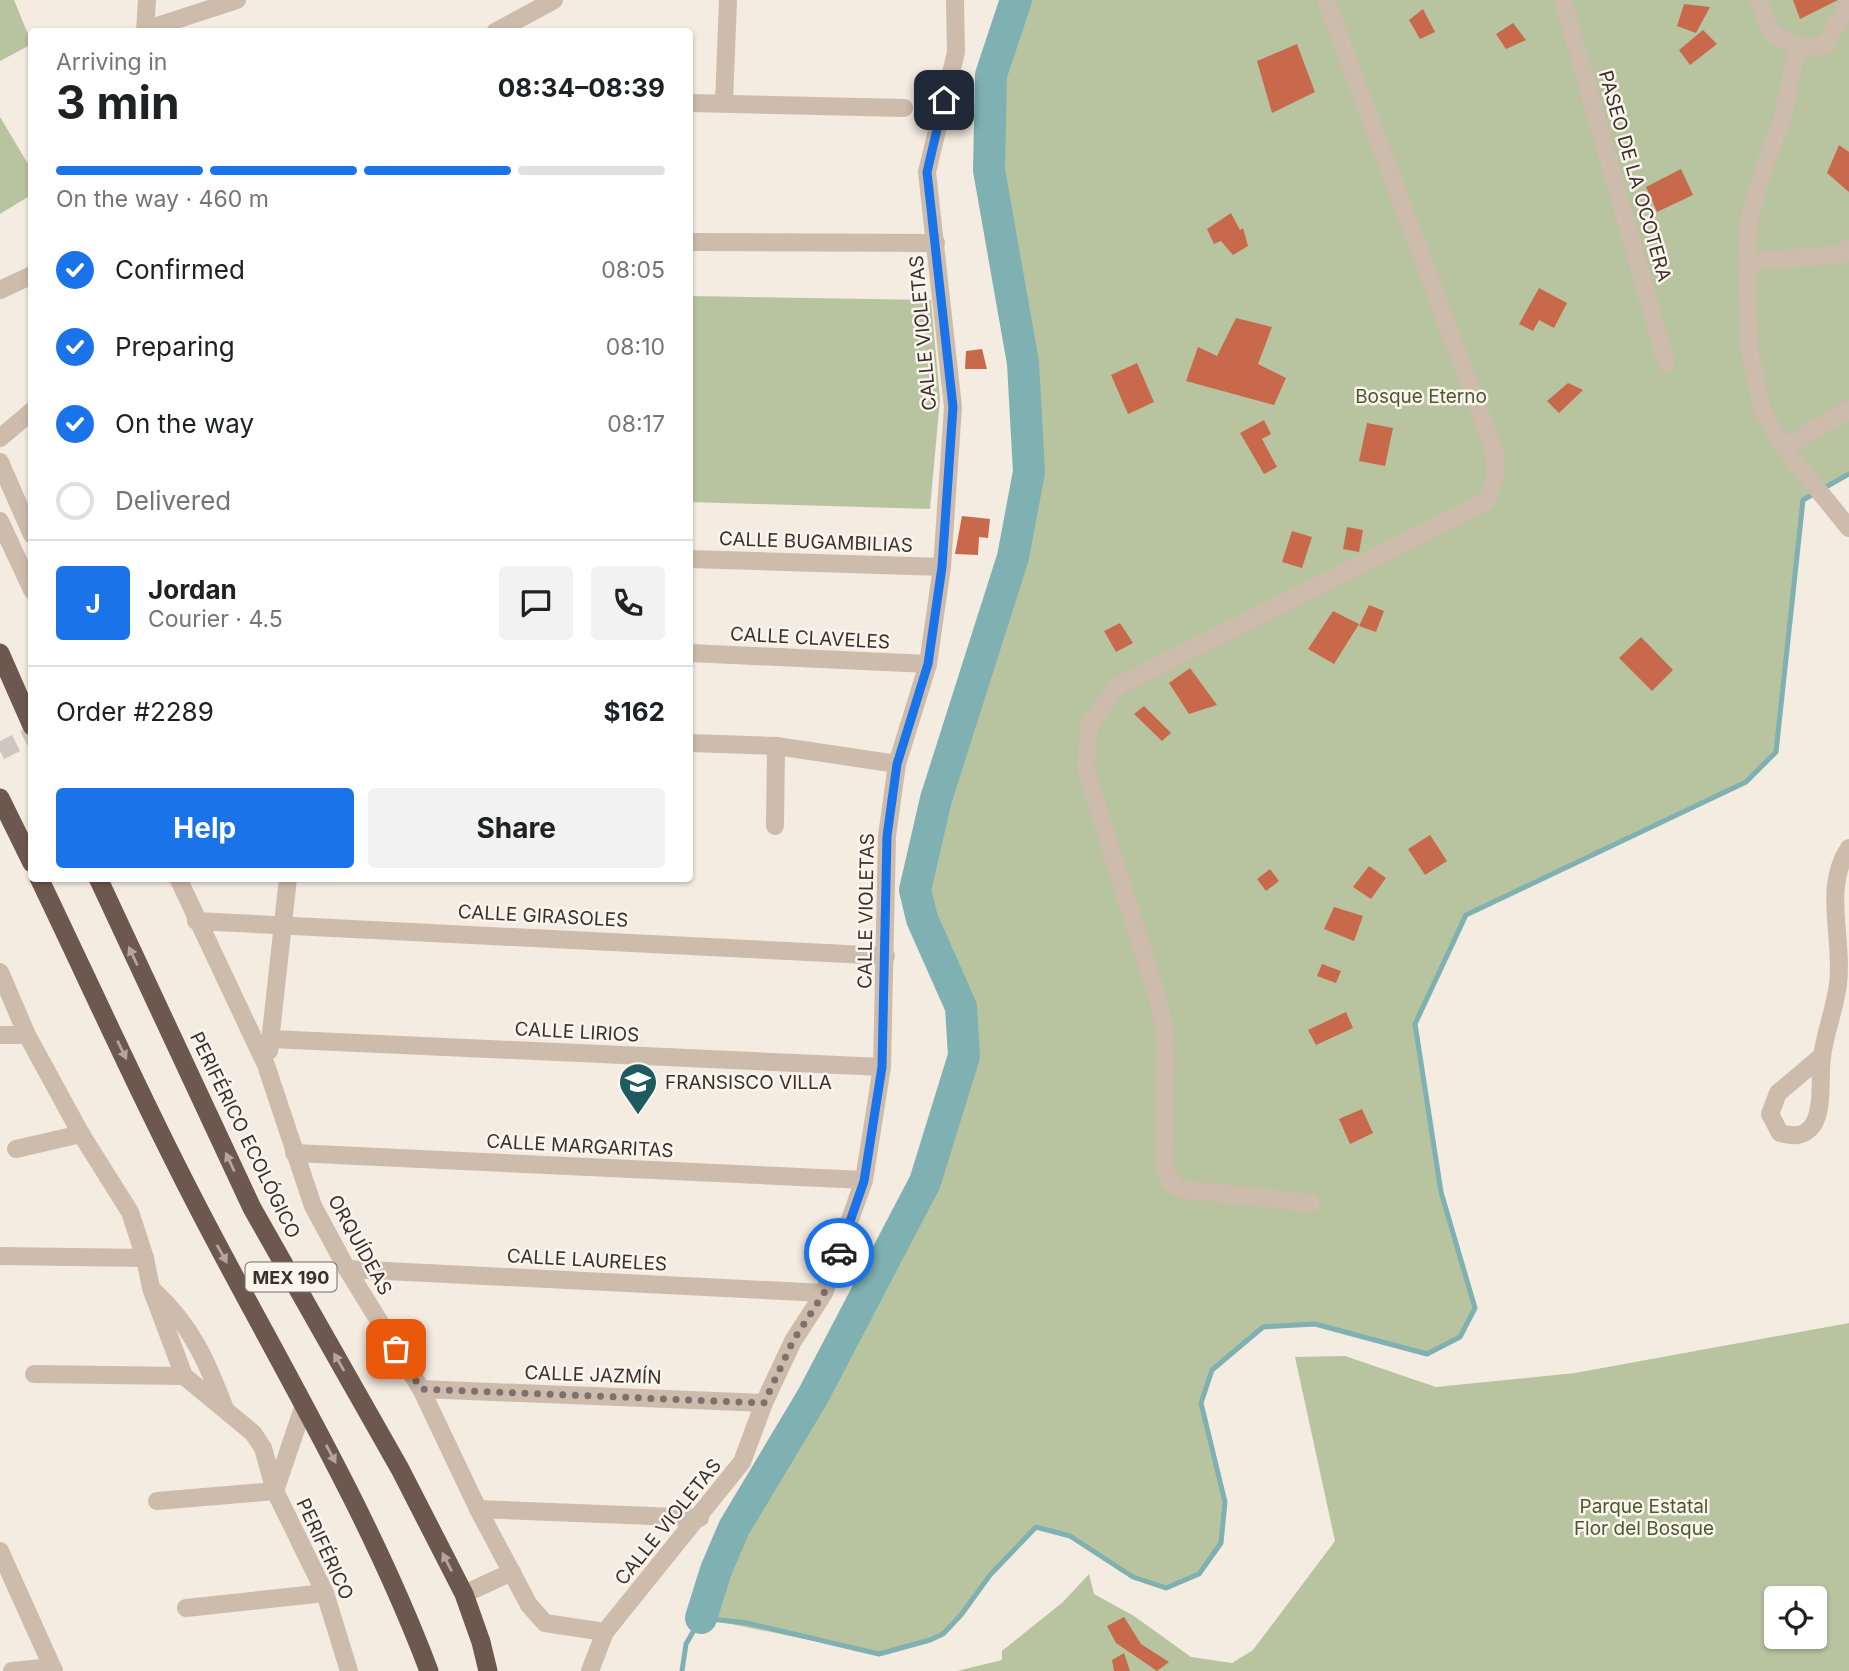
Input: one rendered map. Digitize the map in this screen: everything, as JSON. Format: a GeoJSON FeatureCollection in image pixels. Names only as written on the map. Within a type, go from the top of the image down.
{"type":"FeatureCollection","features":[{"type":"Feature","properties":{"kind":"highway"},"geometry":{"type":"LineString","coordinates":[[0,653],[28,717]]}},
{"type":"Feature","properties":{"kind":"highway"},"geometry":{"type":"LineString","coordinates":[[0,798],[28,855]]}},
{"type":"Feature","properties":{"kind":"highway","name":"MEX 190"},"geometry":{"type":"LineString","coordinates":[[41,882],[213,1238],[346,1484],[401,1600],[429,1671]]}},
{"type":"Feature","properties":{"kind":"highway","name":"PERIFÉRICO ECOLÓGICO"},"geometry":{"type":"LineString","coordinates":[[100,882],[252,1208],[400,1469],[464,1594],[488,1671]]}},
{"type":"Feature","properties":{"kind":"street"},"geometry":{"type":"LineString","coordinates":[[145,28],[147,0]]}},
{"type":"Feature","properties":{"kind":"street"},"geometry":{"type":"LineString","coordinates":[[154,28],[237,0]]}},
{"type":"Feature","properties":{"kind":"street"},"geometry":{"type":"LineString","coordinates":[[502,28],[554,0]]}},
{"type":"Feature","properties":{"kind":"street"},"geometry":{"type":"LineString","coordinates":[[724,103],[728,0]]}},
{"type":"Feature","properties":{"kind":"street","name":"CALLE VIOLETAS"},"geometry":{"type":"LineString","coordinates":[[590,1671],[605,1632],[700,1518],[742,1462],[764,1403],[793,1341],[824,1293],[864,1181],[882,1067],[887,836],[897,764],[928,664],[942,567],[953,407],[927,172],[956,52],[955,0]]}},
{"type":"Feature","properties":{"kind":"street"},"geometry":{"type":"LineString","coordinates":[[1311,1203],[1179,1189],[1169,1179],[1164,1167],[1166,1040],[1158,1003],[1086,770],[1089,725],[1116,687],[1487,501],[1495,477],[1495,453],[1326,0]]}},
{"type":"Feature","properties":{"kind":"street","name":"PASEO DE LA OCOTERA"},"geometry":{"type":"LineString","coordinates":[[1563,0],[1666,363]]}},
{"type":"Feature","properties":{"kind":"street"},"geometry":{"type":"LineString","coordinates":[[1758,0],[1771,32],[1797,47],[1824,46],[1849,4]]}},
{"type":"Feature","properties":{"kind":"street"},"geometry":{"type":"LineString","coordinates":[[1797,47],[1782,121],[1750,215],[1745,262],[1750,354],[1762,410],[1784,448],[1849,528]]}},
{"type":"Feature","properties":{"kind":"street"},"geometry":{"type":"LineString","coordinates":[[693,103],[904,108]]}},
{"type":"Feature","properties":{"kind":"street"},"geometry":{"type":"LineString","coordinates":[[693,242],[936,243]]}},
{"type":"Feature","properties":{"kind":"street"},"geometry":{"type":"LineString","coordinates":[[1745,262],[1844,254],[1849,248]]}},
{"type":"Feature","properties":{"kind":"street"},"geometry":{"type":"LineString","coordinates":[[0,290],[28,277]]}},
{"type":"Feature","properties":{"kind":"street"},"geometry":{"type":"LineString","coordinates":[[1784,448],[1849,409]]}},
{"type":"Feature","properties":{"kind":"street"},"geometry":{"type":"LineString","coordinates":[[0,438],[28,414]]}},
{"type":"Feature","properties":{"kind":"street"},"geometry":{"type":"LineString","coordinates":[[0,462],[28,525]]}},
{"type":"Feature","properties":{"kind":"street"},"geometry":{"type":"LineString","coordinates":[[0,521],[28,581]]}},
{"type":"Feature","properties":{"kind":"street","name":"CALLE BUGAMBILIAS"},"geometry":{"type":"LineString","coordinates":[[693,559],[942,567]]}},
{"type":"Feature","properties":{"kind":"street","name":"CALLE CLAVELES"},"geometry":{"type":"LineString","coordinates":[[693,653],[928,664]]}},
{"type":"Feature","properties":{"kind":"street"},"geometry":{"type":"LineString","coordinates":[[693,743],[776,747],[897,764]]}},
{"type":"Feature","properties":{"kind":"street"},"geometry":{"type":"LineString","coordinates":[[775,826],[776,747]]}},
{"type":"Feature","properties":{"kind":"street"},"geometry":{"type":"LineString","coordinates":[[1822,1056],[1839,983],[1835,899],[1839,862],[1849,848]]}},
{"type":"Feature","properties":{"kind":"street","name":"ORQUÍDEAS"},"geometry":{"type":"LineString","coordinates":[[180,882],[266,1065],[313,1206],[346,1269],[421,1389],[478,1509],[537,1617],[545,1622],[605,1632]]}},
{"type":"Feature","properties":{"kind":"street"},"geometry":{"type":"LineString","coordinates":[[266,1065],[288,882]]}},
{"type":"Feature","properties":{"kind":"street","name":"CALLE GIRASOLES"},"geometry":{"type":"LineString","coordinates":[[196,921],[886,956]]}},
{"type":"Feature","properties":{"kind":"street"},"geometry":{"type":"LineString","coordinates":[[0,972],[27,1035],[81,1134],[130,1212],[145,1258],[151,1288],[184,1376],[253,1433],[263,1448],[275,1491],[157,1501]]}},
{"type":"Feature","properties":{"kind":"street"},"geometry":{"type":"LineString","coordinates":[[0,1035],[27,1035]]}},
{"type":"Feature","properties":{"kind":"street","name":"CALLE LIRIOS"},"geometry":{"type":"LineString","coordinates":[[271,1039],[882,1067]]}},
{"type":"Feature","properties":{"kind":"street"},"geometry":{"type":"LineString","coordinates":[[16,1149],[81,1134]]}},
{"type":"Feature","properties":{"kind":"street","name":"CALLE MARGARITAS"},"geometry":{"type":"LineString","coordinates":[[294,1153],[864,1181]]}},
{"type":"Feature","properties":{"kind":"street"},"geometry":{"type":"LineString","coordinates":[[0,1256],[145,1258]]}},
{"type":"Feature","properties":{"kind":"street","name":"CALLE LAURELES"},"geometry":{"type":"LineString","coordinates":[[346,1269],[824,1293]]}},
{"type":"Feature","properties":{"kind":"street"},"geometry":{"type":"LineString","coordinates":[[151,1288],[176,1311],[187,1326],[225,1409]]}},
{"type":"Feature","properties":{"kind":"street"},"geometry":{"type":"LineString","coordinates":[[34,1374],[184,1376]]}},
{"type":"Feature","properties":{"kind":"street","name":"CALLE JAZMÍN"},"geometry":{"type":"LineString","coordinates":[[421,1389],[764,1403]]}},
{"type":"Feature","properties":{"kind":"street","name":"PERIFÉRICO"},"geometry":{"type":"LineString","coordinates":[[304,1405],[275,1491],[325,1593],[349,1671]]}},
{"type":"Feature","properties":{"kind":"street"},"geometry":{"type":"LineString","coordinates":[[478,1509],[700,1518]]}},
{"type":"Feature","properties":{"kind":"street"},"geometry":{"type":"LineString","coordinates":[[1,1555],[53,1669],[12,1671]]}},
{"type":"Feature","properties":{"kind":"street"},"geometry":{"type":"LineString","coordinates":[[464,1594],[512,1572]]}},
{"type":"Feature","properties":{"kind":"street"},"geometry":{"type":"LineString","coordinates":[[186,1608],[325,1593]]}},
{"type":"Feature","properties":{"kind":"green space"},"geometry":{"type":"Polygon","coordinates":[[[0,0],[14,0],[28,34],[28,46],[0,61],[0,0]]]}},
{"type":"Feature","properties":{"kind":"green space","name":"Bosque Eterno"},"geometry":{"type":"Polygon","coordinates":[[[1016,0],[1849,0],[1849,474],[1803,500],[1776,752],[1746,782],[1466,915],[1415,1024],[1441,1192],[1475,1308],[1460,1337],[1427,1354],[1315,1324],[1263,1327],[1212,1370],[1201,1403],[1225,1502],[1221,1543],[1199,1574],[1166,1588],[1133,1577],[1070,1536],[1037,1527],[990,1575],[961,1615],[943,1634],[879,1654],[701,1618],[716,1570],[734,1528],[813,1396],[925,1182],[964,1056],[961,1007],[922,919],[915,890],[936,799],[1013,557],[1029,472],[1023,363],[989,170],[991,75],[1016,0]]]}},
{"type":"Feature","properties":{"kind":"green space"},"geometry":{"type":"Polygon","coordinates":[[[0,117],[28,164],[28,197],[0,214],[0,117]]]}},
{"type":"Feature","properties":{"kind":"green space"},"geometry":{"type":"Polygon","coordinates":[[[693,296],[931,300],[940,399],[930,509],[693,502],[693,296]]]}},
{"type":"Feature","properties":{"kind":"green space","name":"Parque Estatal Flor del Bosque"},"geometry":{"type":"Polygon","coordinates":[[[1849,1323],[1849,1671],[957,1671],[1002,1660],[1002,1651],[1063,1602],[1089,1574],[1094,1594],[1134,1616],[1191,1657],[1232,1663],[1253,1650],[1335,1541],[1295,1357],[1345,1356],[1436,1387],[1575,1373],[1849,1323]]]}},
{"type":"Feature","properties":{"kind":"building"},"geometry":{"type":"Polygon","coordinates":[[[1793,0],[1838,0],[1800,19],[1793,0]]]}},
{"type":"Feature","properties":{"kind":"building"},"geometry":{"type":"Polygon","coordinates":[[[1684,4],[1710,7],[1696,33],[1677,26],[1684,4]]]}},
{"type":"Feature","properties":{"kind":"building"},"geometry":{"type":"Polygon","coordinates":[[[1423,9],[1435,32],[1420,39],[1409,20],[1423,9]]]}},
{"type":"Feature","properties":{"kind":"building"},"geometry":{"type":"Polygon","coordinates":[[[1513,23],[1526,40],[1506,49],[1496,34],[1513,23]]]}},
{"type":"Feature","properties":{"kind":"building"},"geometry":{"type":"Polygon","coordinates":[[[1703,30],[1717,44],[1690,65],[1679,50],[1703,30]]]}},
{"type":"Feature","properties":{"kind":"building"},"geometry":{"type":"Polygon","coordinates":[[[1297,44],[1315,92],[1272,113],[1257,61],[1297,44]]]}},
{"type":"Feature","properties":{"kind":"building"},"geometry":{"type":"Polygon","coordinates":[[[1839,145],[1849,152],[1849,192],[1827,173],[1839,145]]]}},
{"type":"Feature","properties":{"kind":"building"},"geometry":{"type":"Polygon","coordinates":[[[1681,169],[1693,195],[1657,212],[1646,187],[1681,169]]]}},
{"type":"Feature","properties":{"kind":"building"},"geometry":{"type":"Polygon","coordinates":[[[1231,213],[1240,230],[1243,228],[1248,246],[1233,255],[1221,241],[1214,244],[1207,229],[1231,213]]]}},
{"type":"Feature","properties":{"kind":"building"},"geometry":{"type":"Polygon","coordinates":[[[1539,288],[1567,303],[1554,328],[1539,320],[1533,331],[1519,324],[1539,288]]]}},
{"type":"Feature","properties":{"kind":"building"},"geometry":{"type":"Polygon","coordinates":[[[1236,318],[1272,327],[1258,364],[1286,378],[1274,405],[1186,381],[1198,347],[1217,356],[1236,318]]]}},
{"type":"Feature","properties":{"kind":"building"},"geometry":{"type":"Polygon","coordinates":[[[982,349],[987,369],[965,369],[966,351],[982,349]]]}},
{"type":"Feature","properties":{"kind":"building"},"geometry":{"type":"Polygon","coordinates":[[[1137,363],[1154,402],[1128,414],[1111,375],[1137,363]]]}},
{"type":"Feature","properties":{"kind":"building"},"geometry":{"type":"Polygon","coordinates":[[[1568,383],[1583,390],[1559,413],[1547,401],[1568,383]]]}},
{"type":"Feature","properties":{"kind":"building"},"geometry":{"type":"Polygon","coordinates":[[[1264,420],[1271,434],[1262,439],[1277,467],[1264,474],[1240,433],[1264,420]]]}},
{"type":"Feature","properties":{"kind":"building"},"geometry":{"type":"Polygon","coordinates":[[[1367,423],[1393,428],[1385,466],[1359,461],[1367,423]]]}},
{"type":"Feature","properties":{"kind":"building"},"geometry":{"type":"Polygon","coordinates":[[[962,516],[990,519],[988,538],[979,537],[978,555],[955,554],[962,516]]]}},
{"type":"Feature","properties":{"kind":"building"},"geometry":{"type":"Polygon","coordinates":[[[1347,527],[1363,530],[1359,552],[1343,549],[1347,527]]]}},
{"type":"Feature","properties":{"kind":"building"},"geometry":{"type":"Polygon","coordinates":[[[1292,531],[1312,537],[1302,568],[1282,562],[1292,531]]]}},
{"type":"Feature","properties":{"kind":"building"},"geometry":{"type":"Polygon","coordinates":[[[1369,605],[1384,611],[1376,632],[1359,626],[1369,605]]]}},
{"type":"Feature","properties":{"kind":"building"},"geometry":{"type":"Polygon","coordinates":[[[1333,611],[1359,624],[1334,664],[1308,649],[1333,611]]]}},
{"type":"Feature","properties":{"kind":"building"},"geometry":{"type":"Polygon","coordinates":[[[1120,623],[1133,643],[1116,652],[1104,631],[1120,623]]]}},
{"type":"Feature","properties":{"kind":"building"},"geometry":{"type":"Polygon","coordinates":[[[1641,637],[1673,670],[1652,691],[1619,658],[1641,637]]]}},
{"type":"Feature","properties":{"kind":"building"},"geometry":{"type":"Polygon","coordinates":[[[1190,668],[1217,705],[1189,714],[1169,683],[1190,668]]]}},
{"type":"Feature","properties":{"kind":"building"},"geometry":{"type":"Polygon","coordinates":[[[1144,706],[1171,733],[1162,741],[1134,714],[1144,706]]]}},
{"type":"Feature","properties":{"kind":"building"},"geometry":{"type":"Polygon","coordinates":[[[1430,835],[1447,861],[1425,875],[1408,849],[1430,835]]]}},
{"type":"Feature","properties":{"kind":"building"},"geometry":{"type":"Polygon","coordinates":[[[1369,866],[1386,878],[1371,899],[1353,887],[1369,866]]]}},
{"type":"Feature","properties":{"kind":"building"},"geometry":{"type":"Polygon","coordinates":[[[1270,869],[1279,881],[1266,891],[1257,879],[1270,869]]]}},
{"type":"Feature","properties":{"kind":"building"},"geometry":{"type":"Polygon","coordinates":[[[1334,907],[1363,916],[1354,941],[1324,929],[1334,907]]]}},
{"type":"Feature","properties":{"kind":"building"},"geometry":{"type":"Polygon","coordinates":[[[1322,964],[1341,971],[1336,983],[1317,976],[1322,964]]]}},
{"type":"Feature","properties":{"kind":"building"},"geometry":{"type":"Polygon","coordinates":[[[1346,1012],[1353,1028],[1316,1045],[1308,1030],[1346,1012]]]}},
{"type":"Feature","properties":{"kind":"building"},"geometry":{"type":"Polygon","coordinates":[[[1362,1109],[1373,1133],[1350,1144],[1339,1119],[1362,1109]]]}},
{"type":"Feature","properties":{"kind":"building"},"geometry":{"type":"Polygon","coordinates":[[[1124,1617],[1141,1644],[1169,1662],[1157,1671],[1116,1643],[1107,1626],[1124,1617]]]}},
{"type":"Feature","properties":{"kind":"building"},"geometry":{"type":"Polygon","coordinates":[[[1124,1653],[1130,1671],[1114,1671],[1112,1660],[1124,1653]]]}},
{"type":"Feature","properties":{"kind":"waterway"},"geometry":{"type":"LineString","coordinates":[[701,1618],[716,1570],[734,1528],[813,1396],[925,1182],[964,1056],[961,1007],[922,919],[915,890],[936,799],[1013,557],[1029,472],[1023,363],[989,170],[991,75],[1016,0]]}},
{"type":"Feature","properties":{"kind":"waterway"},"geometry":{"type":"LineString","coordinates":[[682,1671],[686,1644],[701,1618],[747,1623],[879,1654],[930,1640],[943,1634],[961,1615],[990,1575],[1036,1527],[1070,1536],[1133,1577],[1166,1588],[1199,1574],[1221,1543],[1225,1502],[1201,1403],[1212,1370],[1263,1327],[1315,1324],[1427,1354],[1460,1337],[1475,1308],[1441,1192],[1415,1024],[1466,915],[1746,782],[1776,752],[1803,500],[1849,474]]}},
{"type":"Feature","properties":{"kind":"tunnel"},"geometry":{"type":"LineString","coordinates":[[0,751],[28,737]]}},
{"type":"Feature","properties":{"kind":"way so far"},"geometry":{"type":"LineString","coordinates":[[396,1349],[421,1389],[764,1403],[793,1341],[824,1293],[839,1253]]}},
{"type":"Feature","properties":{"kind":"place","name":"FRANSISCO VILLA"},"geometry":{"type":"Point","coordinates":[638,1116]}},
{"type":"Feature","properties":{"kind":"route"},"geometry":{"type":"LineString","coordinates":[[839,1253],[864,1181],[882,1067],[887,836],[897,764],[928,664],[942,567],[953,407],[927,172],[944,100]]}}]}
